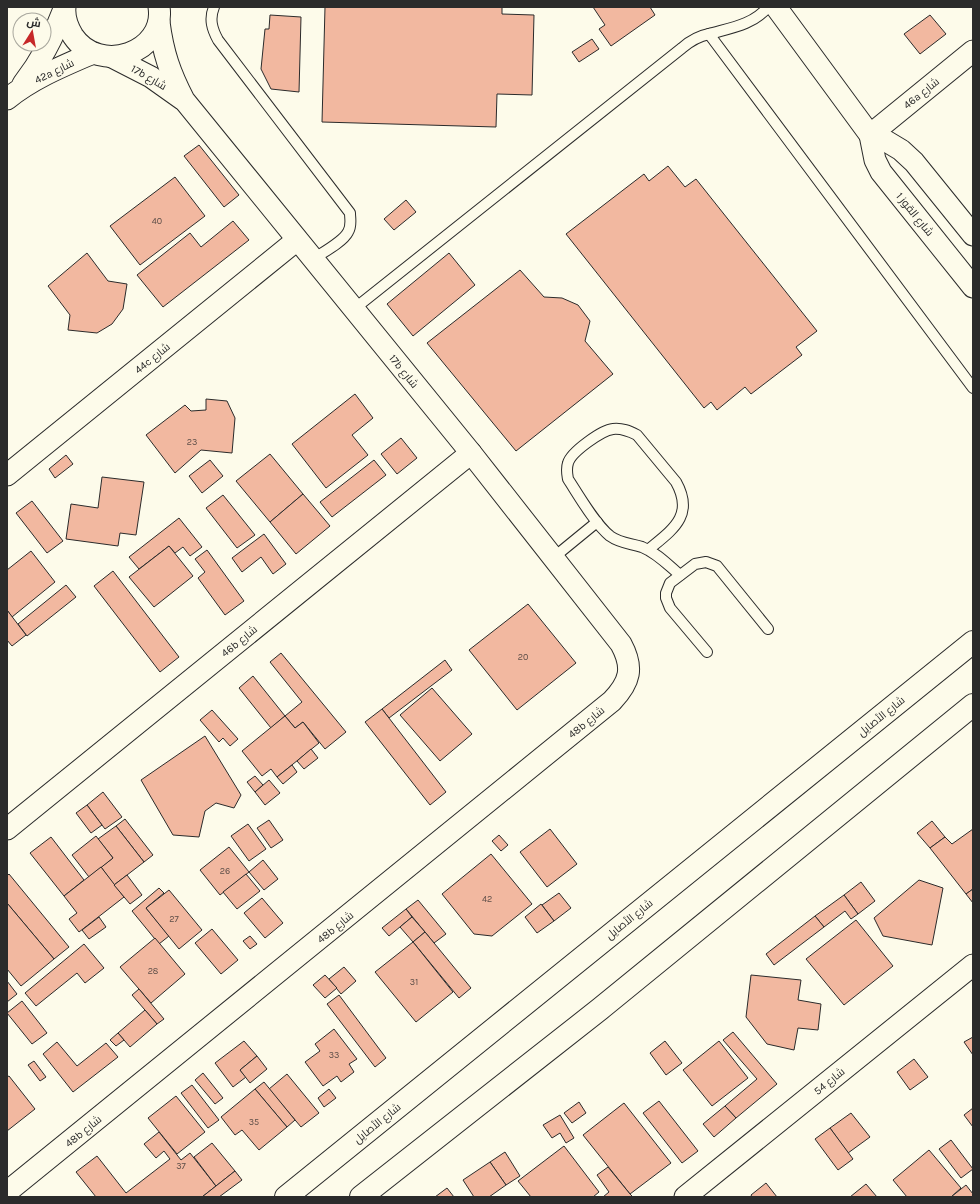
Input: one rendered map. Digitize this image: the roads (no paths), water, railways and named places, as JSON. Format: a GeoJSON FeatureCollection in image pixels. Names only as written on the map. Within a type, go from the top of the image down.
{"type":"FeatureCollection","features":[{"type":"Feature","properties":{"kind":"main road","name":"شارع الأصايل"},"geometry":{"type":"LineString","coordinates":[[286,1197],[973,642]]}},
{"type":"Feature","properties":{"kind":"main road"},"geometry":{"type":"LineString","coordinates":[[362,1197],[600,1009],[973,706]]}},
{"type":"Feature","properties":{"kind":"street","name":"شارع القوز 1"},"geometry":{"type":"LineString","coordinates":[[776,7],[870,135],[875,160],[881,172],[973,287]]}},
{"type":"Feature","properties":{"kind":"street","name":"17b شارع"},"geometry":{"type":"LineString","coordinates":[[65,8],[68,28],[78,43],[150,77],[184,100]]}},
{"type":"Feature","properties":{"kind":"street","name":"42a شارع"},"geometry":{"type":"LineString","coordinates":[[12,96],[31,74],[44,54],[55,33],[65,8]]}},
{"type":"Feature","properties":{"kind":"street","name":"17b شارع"},"geometry":{"type":"LineString","coordinates":[[159,11],[161,43],[167,63],[184,100],[471,453],[621,644]]}},
{"type":"Feature","properties":{"kind":"street","name":"42a شارع"},"geometry":{"type":"LineString","coordinates":[[12,96],[53,70],[103,55],[129,54],[142,47],[152,36],[159,11]]}},
{"type":"Feature","properties":{"kind":"street","name":"46a شارع"},"geometry":{"type":"LineString","coordinates":[[870,135],[973,51]]}},
{"type":"Feature","properties":{"kind":"street"},"geometry":{"type":"LineString","coordinates":[[870,135],[901,150],[914,162],[973,234]]}},
{"type":"Feature","properties":{"kind":"street","name":"44c شارع"},"geometry":{"type":"LineString","coordinates":[[7,475],[297,240]]}},
{"type":"Feature","properties":{"kind":"street","name":"46b شارع"},"geometry":{"type":"LineString","coordinates":[[7,829],[471,453]]}},
{"type":"Feature","properties":{"kind":"street","name":"48b شارع"},"geometry":{"type":"LineString","coordinates":[[7,1192],[612,701],[628,680],[629,666],[626,653],[621,644]]}},
{"type":"Feature","properties":{"kind":"street","name":"شارع 54"},"geometry":{"type":"LineString","coordinates":[[686,1197],[973,965]]}},
{"type":"Feature","properties":{"kind":"lane"},"geometry":{"type":"LineString","coordinates":[[214,7],[212,13],[212,27],[218,40],[350,213],[351,222],[348,232],[342,239],[313,259]]}},
{"type":"Feature","properties":{"kind":"lane"},"geometry":{"type":"LineString","coordinates":[[354,309],[692,40],[733,28],[750,21],[765,11],[768,7]]}},
{"type":"Feature","properties":{"kind":"lane"},"geometry":{"type":"LineString","coordinates":[[709,34],[973,388]]}},
{"type":"Feature","properties":{"kind":"lane"},"geometry":{"type":"LineString","coordinates":[[648,550],[671,532],[677,525],[683,508],[680,490],[676,482],[637,435],[620,429],[612,429],[603,432],[571,457],[567,471],[568,479],[597,522],[610,536],[626,544],[638,546],[648,550],[680,575]]}},
{"type":"Feature","properties":{"kind":"lane"},"geometry":{"type":"LineString","coordinates":[[553,558],[597,522]]}},
{"type":"Feature","properties":{"kind":"lane"},"geometry":{"type":"LineString","coordinates":[[707,652],[668,603],[666,593],[670,583],[695,564],[700,562],[706,562],[717,566],[768,629]]}}]}
